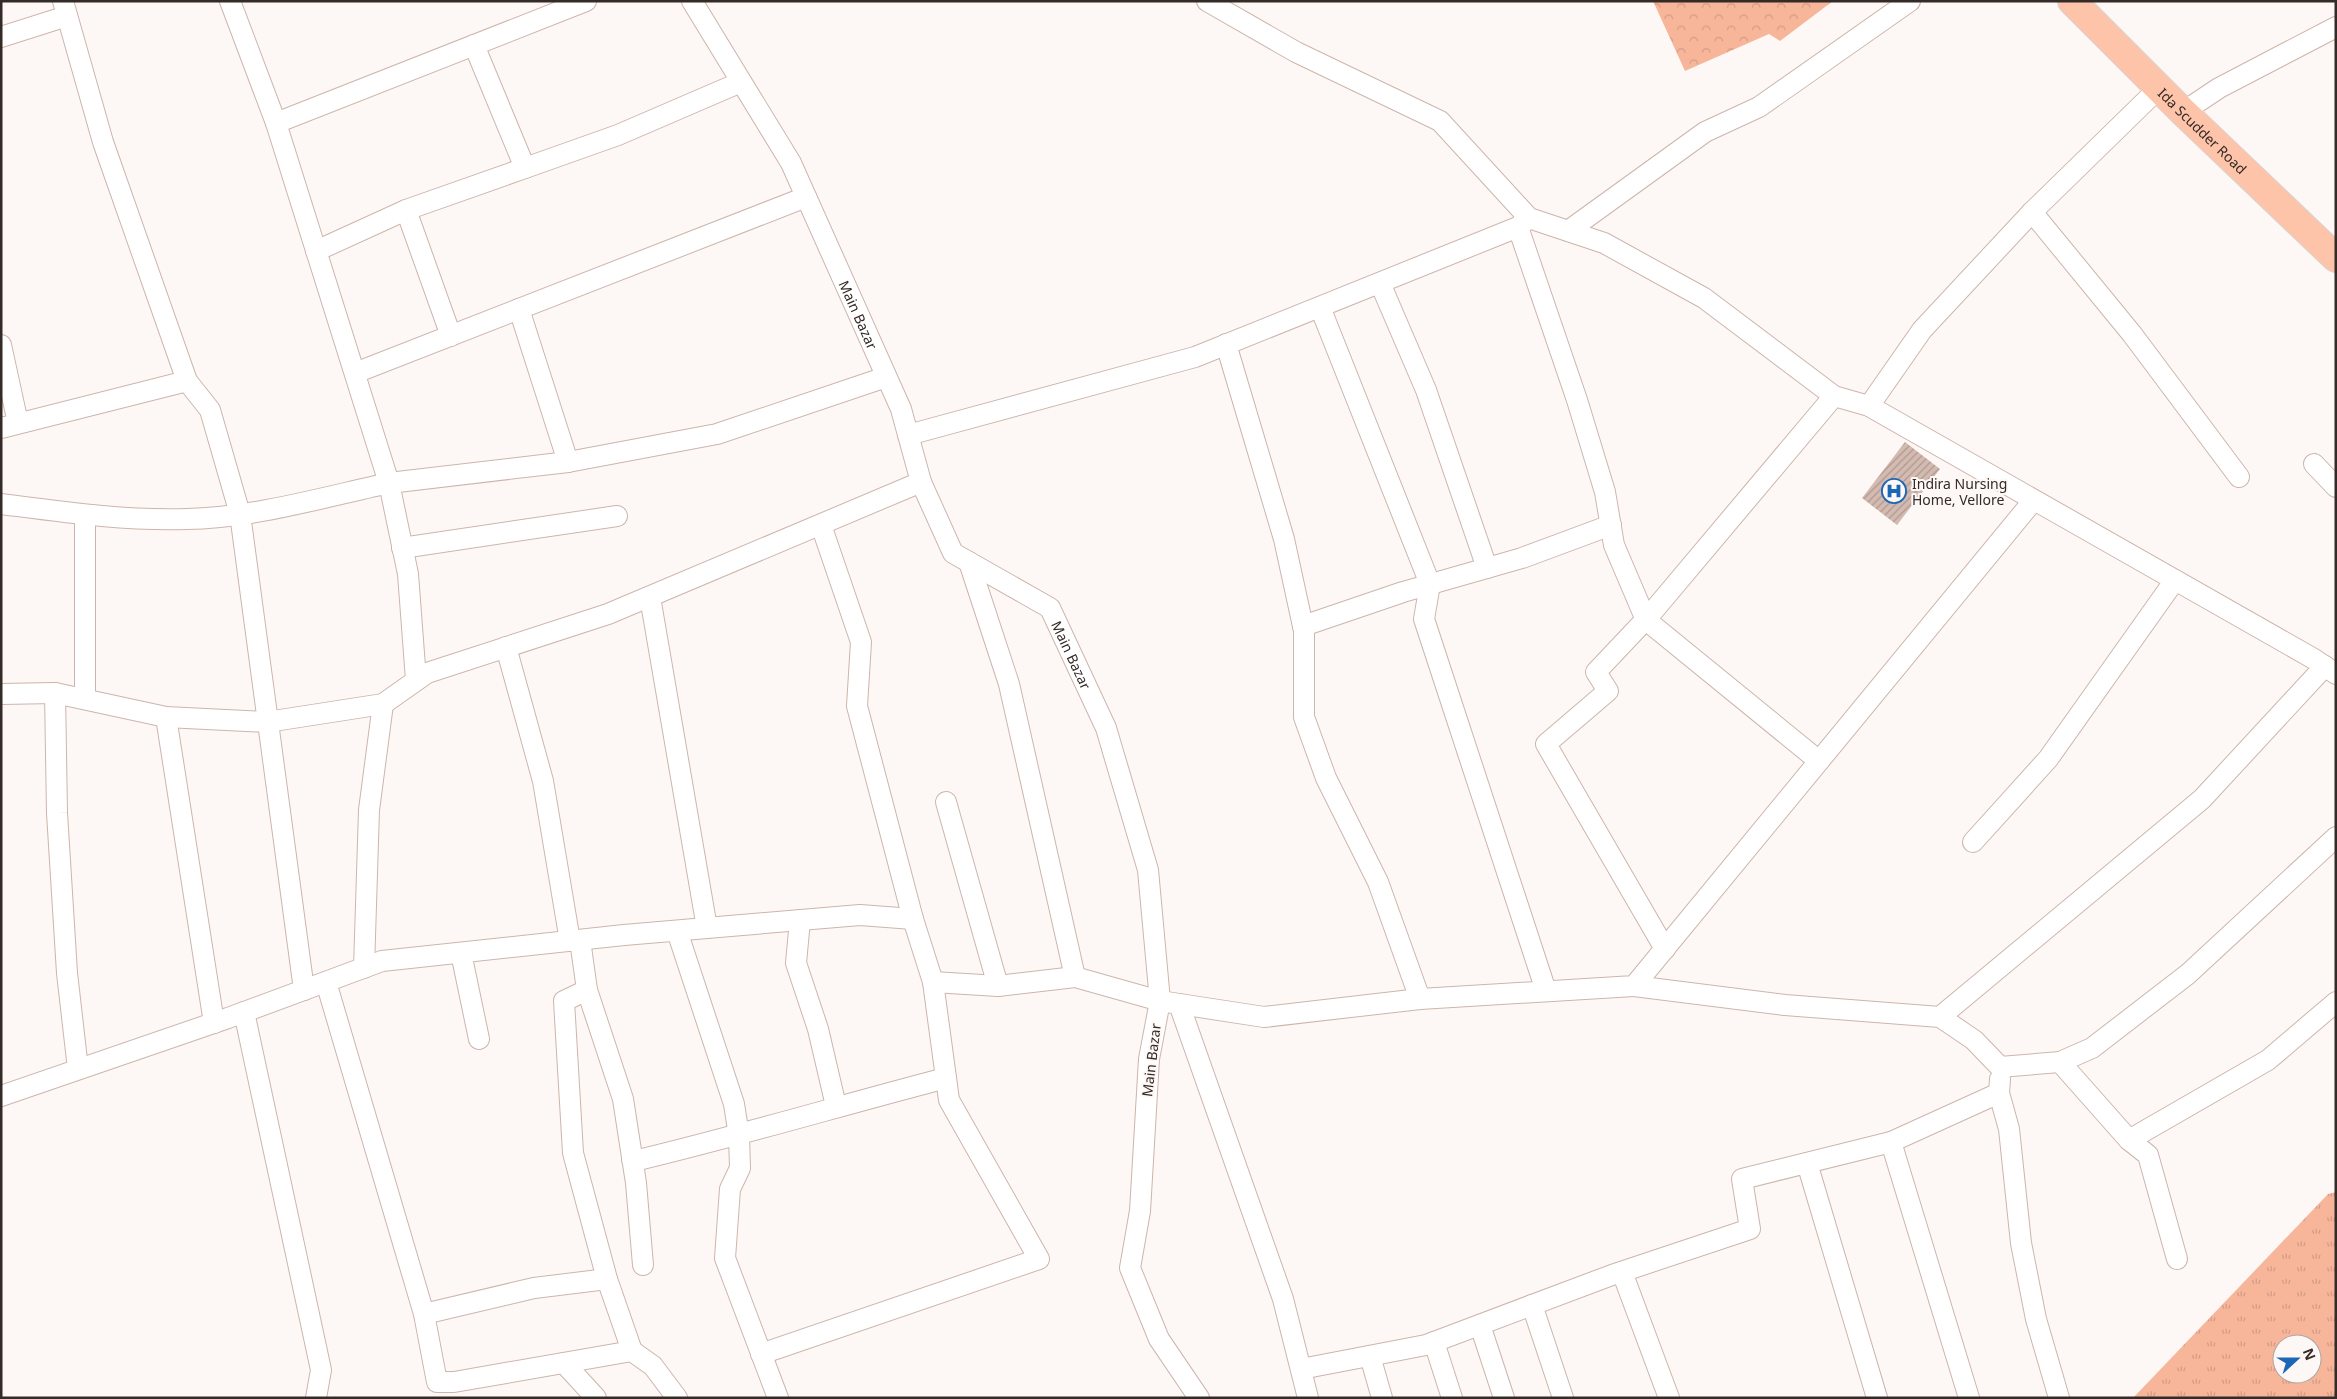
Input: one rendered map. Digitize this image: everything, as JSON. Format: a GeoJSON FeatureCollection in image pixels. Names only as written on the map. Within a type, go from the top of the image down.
{"type":"FeatureCollection","features":[{"type":"Feature","properties":{"kind":"main road","name":"Ida Scudder Road"},"geometry":{"type":"LineString","coordinates":[[2072,1],[2183,112],[2336,258]]}},
{"type":"Feature","properties":{"kind":"street"},"geometry":{"type":"LineString","coordinates":[[230,1],[276,123],[389,483],[408,574],[416,680]]}},
{"type":"Feature","properties":{"kind":"street"},"geometry":{"type":"LineString","coordinates":[[276,123],[586,1]]}},
{"type":"Feature","properties":{"kind":"street","name":"Main Bazar"},"geometry":{"type":"LineString","coordinates":[[692,1],[791,163],[901,409],[921,482],[952,553],[1050,608],[1106,728],[1148,870],[1170,1002],[1148,1059],[1140,1211],[1130,1268],[1160,1339],[1199,1398]]}},
{"type":"Feature","properties":{"kind":"street"},"geometry":{"type":"LineString","coordinates":[[1207,1],[1296,52],[1440,121],[1523,223],[1605,492],[1614,545],[1646,620],[1819,761]]}},
{"type":"Feature","properties":{"kind":"street"},"geometry":{"type":"LineString","coordinates":[[1568,231],[1705,132],[1759,107],[1910,1]]}},
{"type":"Feature","properties":{"kind":"street"},"geometry":{"type":"LineString","coordinates":[[1,37],[65,8],[103,142],[186,381],[210,410],[240,514],[304,990]]}},
{"type":"Feature","properties":{"kind":"street"},"geometry":{"type":"LineString","coordinates":[[2183,112],[2219,88],[2336,27]]}},
{"type":"Feature","properties":{"kind":"street"},"geometry":{"type":"LineString","coordinates":[[474,45],[525,168]]}},
{"type":"Feature","properties":{"kind":"street"},"geometry":{"type":"LineString","coordinates":[[316,251],[406,210],[618,135],[741,82]]}},
{"type":"Feature","properties":{"kind":"street"},"geometry":{"type":"LineString","coordinates":[[1869,406],[1922,330],[2032,212],[2159,88]]}},
{"type":"Feature","properties":{"kind":"street"},"geometry":{"type":"LineString","coordinates":[[355,373],[806,197]]}},
{"type":"Feature","properties":{"kind":"street"},"geometry":{"type":"LineString","coordinates":[[406,210],[451,336]]}},
{"type":"Feature","properties":{"kind":"street"},"geometry":{"type":"LineString","coordinates":[[2032,212],[2132,334],[2239,477]]}},
{"type":"Feature","properties":{"kind":"street"},"geometry":{"type":"LineString","coordinates":[[908,435],[1195,357],[1523,223],[1568,231],[1604,243],[1704,298],[1834,396],[1869,406],[2330,670],[2202,799],[1940,1017]]}},
{"type":"Feature","properties":{"kind":"street"},"geometry":{"type":"LineString","coordinates":[[1380,283],[1426,390],[1487,568]]}},
{"type":"Feature","properties":{"kind":"street"},"geometry":{"type":"LineString","coordinates":[[1320,307],[1430,584],[1424,619],[1546,991]]}},
{"type":"Feature","properties":{"kind":"street"},"geometry":{"type":"LineString","coordinates":[[519,309],[568,462]]}},
{"type":"Feature","properties":{"kind":"street"},"geometry":{"type":"LineString","coordinates":[[1226,344],[1284,539],[1303,626],[1304,717],[1326,778],[1378,882],[1420,999]]}},
{"type":"Feature","properties":{"kind":"street"},"geometry":{"type":"LineString","coordinates":[[1,345],[10,426],[186,381]]}},
{"type":"Feature","properties":{"kind":"street"},"geometry":{"type":"LineString","coordinates":[[1,504],[118,519],[189,519],[240,514],[389,483],[568,462],[717,434],[886,377]]}},
{"type":"Feature","properties":{"kind":"street"},"geometry":{"type":"LineString","coordinates":[[1665,949],[1546,744],[1608,691],[1596,672],[1646,620],[1834,396]]}},
{"type":"Feature","properties":{"kind":"street"},"geometry":{"type":"LineString","coordinates":[[2314,464],[2336,487]]}},
{"type":"Feature","properties":{"kind":"street"},"geometry":{"type":"LineString","coordinates":[[1,694],[56,693],[166,717],[267,722],[383,704],[427,673],[608,614],[921,482]]}},
{"type":"Feature","properties":{"kind":"street"},"geometry":{"type":"LineString","coordinates":[[1634,986],[2033,501]]}},
{"type":"Feature","properties":{"kind":"street"},"geometry":{"type":"LineString","coordinates":[[85,699],[86,514]]}},
{"type":"Feature","properties":{"kind":"street"},"geometry":{"type":"LineString","coordinates":[[402,548],[617,516]]}},
{"type":"Feature","properties":{"kind":"street"},"geometry":{"type":"LineString","coordinates":[[761,1354],[1039,1259],[949,1100],[933,982],[913,919],[857,706],[861,642],[821,525]]}},
{"type":"Feature","properties":{"kind":"street"},"geometry":{"type":"LineString","coordinates":[[1303,626],[1430,584],[1522,558],[1611,525]]}},
{"type":"Feature","properties":{"kind":"street"},"geometry":{"type":"LineString","coordinates":[[969,562],[1009,684],[1076,977]]}},
{"type":"Feature","properties":{"kind":"street"},"geometry":{"type":"LineString","coordinates":[[1973,842],[2048,759],[2175,580]]}},
{"type":"Feature","properties":{"kind":"street"},"geometry":{"type":"LineString","coordinates":[[650,597],[708,928]]}},
{"type":"Feature","properties":{"kind":"street"},"geometry":{"type":"LineString","coordinates":[[506,647],[543,781],[575,941],[587,990],[623,1099],[632,1159],[643,1265]]}},
{"type":"Feature","properties":{"kind":"street"},"geometry":{"type":"LineString","coordinates":[[56,693],[57,812],[66,973],[78,1069]]}},
{"type":"Feature","properties":{"kind":"street"},"geometry":{"type":"LineString","coordinates":[[364,968],[369,810],[383,704]]}},
{"type":"Feature","properties":{"kind":"street"},"geometry":{"type":"LineString","coordinates":[[166,717],[214,1023]]}},
{"type":"Feature","properties":{"kind":"street"},"geometry":{"type":"LineString","coordinates":[[946,802],[998,986]]}},
{"type":"Feature","properties":{"kind":"street"},"geometry":{"type":"LineString","coordinates":[[2000,1067],[2060,1062],[2092,1048],[2188,974],[2336,837]]}},
{"type":"Feature","properties":{"kind":"street"},"geometry":{"type":"LineString","coordinates":[[2,1092],[78,1069],[214,1023],[382,961],[708,928],[860,915],[913,919]]}},
{"type":"Feature","properties":{"kind":"street"},"geometry":{"type":"LineString","coordinates":[[800,920],[796,963],[818,1029],[836,1106]]}},
{"type":"Feature","properties":{"kind":"street"},"geometry":{"type":"LineString","coordinates":[[677,931],[734,1104],[739,1136],[740,1168],[730,1190],[725,1258],[778,1398]]}},
{"type":"Feature","properties":{"kind":"street"},"geometry":{"type":"LineString","coordinates":[[461,953],[480,1039]]}},
{"type":"Feature","properties":{"kind":"street"},"geometry":{"type":"LineString","coordinates":[[933,982],[998,986],[1076,977],[1170,1002],[1264,1017],[1420,999],[1634,986],[1784,1005],[1940,1017],[1974,1040],[2000,1067],[2000,1093],[2009,1129],[2021,1243],[2036,1320],[2059,1398]]}},
{"type":"Feature","properties":{"kind":"street"},"geometry":{"type":"LineString","coordinates":[[326,982],[424,1314],[437,1382],[454,1382],[632,1351]]}},
{"type":"Feature","properties":{"kind":"street"},"geometry":{"type":"LineString","coordinates":[[587,990],[564,1001],[572,1153],[607,1279],[632,1351],[653,1366],[677,1398]]}},
{"type":"Feature","properties":{"kind":"street"},"geometry":{"type":"LineString","coordinates":[[1170,1002],[1283,1299],[1308,1398]]}},
{"type":"Feature","properties":{"kind":"street"},"geometry":{"type":"LineString","coordinates":[[2128,1140],[2268,1060],[2336,1002]]}},
{"type":"Feature","properties":{"kind":"street"},"geometry":{"type":"LineString","coordinates":[[244,1012],[321,1370],[316,1398]]}},
{"type":"Feature","properties":{"kind":"street"},"geometry":{"type":"LineString","coordinates":[[2060,1062],[2128,1140],[2148,1155],[2177,1259]]}},
{"type":"Feature","properties":{"kind":"street"},"geometry":{"type":"LineString","coordinates":[[632,1159],[634,1161],[739,1136],[836,1106],[946,1078]]}},
{"type":"Feature","properties":{"kind":"street"},"geometry":{"type":"LineString","coordinates":[[1301,1369],[1434,1342],[1622,1272],[1750,1228],[1742,1179],[1891,1142],[2000,1093]]}},
{"type":"Feature","properties":{"kind":"street"},"geometry":{"type":"LineString","coordinates":[[1891,1142],[1969,1398]]}},
{"type":"Feature","properties":{"kind":"street"},"geometry":{"type":"LineString","coordinates":[[1807,1163],[1877,1398]]}},
{"type":"Feature","properties":{"kind":"street"},"geometry":{"type":"LineString","coordinates":[[1622,1272],[1669,1398]]}},
{"type":"Feature","properties":{"kind":"street"},"geometry":{"type":"LineString","coordinates":[[424,1314],[534,1288],[607,1279]]}},
{"type":"Feature","properties":{"kind":"street"},"geometry":{"type":"LineString","coordinates":[[1532,1305],[1563,1398]]}},
{"type":"Feature","properties":{"kind":"street"},"geometry":{"type":"LineString","coordinates":[[1480,1324],[1504,1398]]}},
{"type":"Feature","properties":{"kind":"street"},"geometry":{"type":"LineString","coordinates":[[1434,1342],[1452,1398]]}},
{"type":"Feature","properties":{"kind":"street"},"geometry":{"type":"LineString","coordinates":[[1370,1356],[1382,1398]]}},
{"type":"Feature","properties":{"kind":"street"},"geometry":{"type":"LineString","coordinates":[[564,1363],[596,1398]]}},
{"type":"Feature","properties":{"kind":"green space"},"geometry":{"type":"Polygon","coordinates":[[[1653,1],[1833,1],[1780,41],[1769,34],[1685,71],[1653,1]]]}},
{"type":"Feature","properties":{"kind":"green space"},"geometry":{"type":"Polygon","coordinates":[[[2336,1192],[2336,1398],[2133,1398],[2328,1194],[2336,1192]]]}},
{"type":"Feature","properties":{"kind":"building"},"geometry":{"type":"Polygon","coordinates":[[[1905,442],[1940,469],[1897,525],[1862,498],[1905,442]]]}},
{"type":"Feature","properties":{"kind":"place","name":"Indira Nursing Home, Vellore"},"geometry":{"type":"Point","coordinates":[1894,491]}}]}
